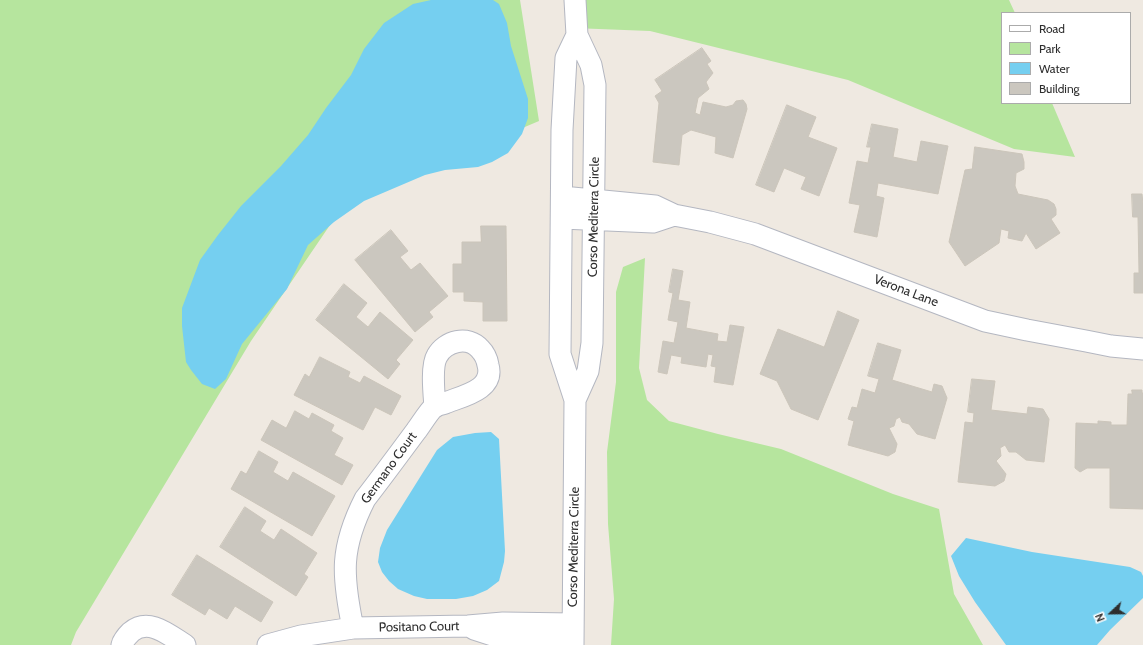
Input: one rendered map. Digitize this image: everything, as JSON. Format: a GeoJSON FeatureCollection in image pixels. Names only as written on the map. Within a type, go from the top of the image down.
{"type":"FeatureCollection","features":[{"type":"Feature","properties":{"kind":"street","name":"Corso Mediterra Circle"},"geometry":{"type":"LineString","coordinates":[[575,0],[577,35],[591,65],[595,85],[592,343],[588,371],[575,400]]}},
{"type":"Feature","properties":{"kind":"street","name":"Corso Mediterra Circle"},"geometry":{"type":"LineString","coordinates":[[573,637],[575,400],[560,354],[562,130],[566,58],[577,35]]}},
{"type":"Feature","properties":{"kind":"street","name":"Verona Lane"},"geometry":{"type":"LineString","coordinates":[[562,197],[594,210]]}},
{"type":"Feature","properties":{"kind":"street","name":"Verona Lane"},"geometry":{"type":"LineString","coordinates":[[562,218],[594,210],[656,206],[674,215],[710,222],[754,234],[985,321],[1111,346],[1143,350]]}},
{"type":"Feature","properties":{"kind":"street","name":"Germano Court"},"geometry":{"type":"LineString","coordinates":[[354,628],[345,577],[345,555],[349,537],[365,499],[434,407]]}},
{"type":"Feature","properties":{"kind":"street","name":"Positano Court"},"geometry":{"type":"LineString","coordinates":[[268,645],[307,635],[354,628],[468,626],[503,623],[573,637]]}},
{"type":"Feature","properties":{"kind":"street"},"geometry":{"type":"LineString","coordinates":[[122,645],[134,629],[152,626],[159,628],[185,645]]}},
{"type":"Feature","properties":{"kind":"green space"},"geometry":{"type":"Polygon","coordinates":[[[0,0],[520,0],[539,121],[345,203],[251,341],[76,632],[71,645],[0,645],[0,0]]]}},
{"type":"Feature","properties":{"kind":"green space"},"geometry":{"type":"Polygon","coordinates":[[[571,0],[1009,0],[1015,12],[1001,12],[1001,104],[1052,104],[1075,157],[1014,149],[848,80],[650,31],[573,28],[571,0]]]}},
{"type":"Feature","properties":{"kind":"green space"},"geometry":{"type":"Polygon","coordinates":[[[645,258],[639,368],[647,400],[669,421],[781,449],[893,494],[939,509],[954,594],[983,645],[611,645],[614,599],[608,524],[607,452],[616,382],[616,292],[623,267],[645,258]]]}},
{"type":"Feature","properties":{"kind":"water"},"geometry":{"type":"Polygon","coordinates":[[[431,0],[493,0],[499,4],[507,23],[511,46],[528,99],[528,118],[522,134],[508,153],[492,162],[478,167],[445,170],[425,175],[364,201],[334,222],[308,245],[287,289],[242,344],[226,379],[215,389],[202,384],[186,362],[182,326],[182,308],[200,260],[241,206],[281,166],[308,135],[351,75],[364,49],[384,23],[413,4],[431,0]]]}},
{"type":"Feature","properties":{"kind":"water"},"geometry":{"type":"Polygon","coordinates":[[[491,432],[499,439],[505,551],[499,581],[487,590],[473,596],[456,599],[427,599],[414,596],[398,589],[382,572],[378,562],[380,548],[387,530],[437,450],[453,437],[491,432]]]}},
{"type":"Feature","properties":{"kind":"water"},"geometry":{"type":"Polygon","coordinates":[[[966,538],[1032,552],[1130,567],[1141,572],[1143,576],[1143,598],[1110,630],[1097,645],[1006,645],[975,602],[959,576],[951,556],[966,538]]]}},
{"type":"Feature","properties":{"kind":"building"},"geometry":{"type":"Polygon","coordinates":[[[702,48],[711,61],[707,64],[713,73],[706,82],[709,89],[698,98],[695,113],[700,115],[703,102],[726,107],[733,105],[736,101],[743,100],[746,104],[747,109],[733,158],[715,153],[716,137],[691,130],[682,135],[679,165],[653,162],[659,103],[655,96],[662,91],[655,80],[702,48]]]}},
{"type":"Feature","properties":{"kind":"building"},"geometry":{"type":"Polygon","coordinates":[[[787,105],[816,117],[808,137],[837,148],[819,196],[801,189],[806,177],[784,168],[774,192],[756,185],[787,105]]]}},
{"type":"Feature","properties":{"kind":"building"},"geometry":{"type":"Polygon","coordinates":[[[872,124],[898,129],[893,157],[917,162],[921,141],[948,146],[938,194],[878,183],[876,196],[884,198],[877,237],[854,232],[860,205],[849,203],[857,161],[868,163],[871,147],[867,147],[872,124]]]}},
{"type":"Feature","properties":{"kind":"building"},"geometry":{"type":"Polygon","coordinates":[[[975,147],[1022,154],[1024,169],[1016,173],[1015,186],[1018,194],[1048,200],[1054,204],[1056,215],[1051,219],[1060,233],[1036,249],[1026,233],[1022,241],[1008,238],[1009,231],[1001,229],[999,243],[965,266],[949,242],[965,170],[972,169],[975,147]]]}},
{"type":"Feature","properties":{"kind":"building"},"geometry":{"type":"Polygon","coordinates":[[[1132,194],[1142,194],[1143,293],[1134,293],[1134,273],[1139,273],[1138,217],[1133,217],[1132,194]]]}},
{"type":"Feature","properties":{"kind":"building"},"geometry":{"type":"Polygon","coordinates":[[[481,226],[506,226],[507,321],[483,321],[483,302],[464,301],[464,292],[453,292],[453,264],[462,264],[462,242],[481,242],[481,226]]]}},
{"type":"Feature","properties":{"kind":"building"},"geometry":{"type":"Polygon","coordinates":[[[391,230],[408,251],[400,257],[411,270],[420,263],[448,296],[429,312],[433,317],[415,332],[355,260],[391,230]]]}},
{"type":"Feature","properties":{"kind":"building"},"geometry":{"type":"Polygon","coordinates":[[[673,269],[683,271],[678,300],[690,302],[686,328],[718,334],[717,341],[727,342],[730,325],[744,327],[733,385],[714,382],[716,367],[711,366],[713,355],[708,354],[706,367],[681,363],[682,357],[671,355],[667,374],[658,372],[663,341],[674,343],[678,322],[668,320],[673,293],[669,292],[673,269]]]}},
{"type":"Feature","properties":{"kind":"building"},"geometry":{"type":"Polygon","coordinates":[[[344,284],[367,303],[356,317],[368,327],[380,312],[413,340],[396,360],[400,364],[388,379],[316,320],[344,284]]]}},
{"type":"Feature","properties":{"kind":"building"},"geometry":{"type":"Polygon","coordinates":[[[838,311],[859,320],[818,420],[791,409],[777,381],[760,374],[778,329],[824,347],[838,311]]]}},
{"type":"Feature","properties":{"kind":"building"},"geometry":{"type":"Polygon","coordinates":[[[878,343],[901,350],[892,380],[932,392],[934,384],[942,386],[947,398],[935,439],[917,434],[909,424],[902,422],[900,417],[896,419],[894,426],[889,428],[897,444],[895,452],[888,456],[848,445],[854,421],[848,419],[852,407],[857,408],[862,389],[875,393],[879,379],[868,376],[878,343]]]}},
{"type":"Feature","properties":{"kind":"building"},"geometry":{"type":"Polygon","coordinates":[[[320,357],[350,372],[348,377],[360,383],[364,376],[401,396],[391,415],[375,407],[363,430],[294,395],[305,374],[309,377],[320,357]]]}},
{"type":"Feature","properties":{"kind":"building"},"geometry":{"type":"Polygon","coordinates":[[[972,379],[995,381],[991,410],[1027,414],[1028,407],[1043,409],[1049,419],[1044,462],[1026,460],[1016,452],[1009,452],[1005,445],[1000,448],[1001,456],[996,461],[1006,474],[1004,481],[995,486],[958,482],[965,422],[973,423],[974,413],[968,412],[972,379]]]}},
{"type":"Feature","properties":{"kind":"building"},"geometry":{"type":"Polygon","coordinates":[[[1132,390],[1142,390],[1143,393],[1143,509],[1110,508],[1110,468],[1087,468],[1080,472],[1075,468],[1076,423],[1098,424],[1098,421],[1111,422],[1111,425],[1127,425],[1128,394],[1132,394],[1132,390]]]}},
{"type":"Feature","properties":{"kind":"building"},"geometry":{"type":"Polygon","coordinates":[[[295,411],[309,419],[312,413],[334,425],[331,431],[343,438],[334,455],[353,465],[342,485],[261,440],[272,420],[286,428],[295,411]]]}},
{"type":"Feature","properties":{"kind":"building"},"geometry":{"type":"Polygon","coordinates":[[[259,451],[278,462],[273,472],[288,481],[293,472],[335,496],[312,536],[231,489],[241,471],[246,474],[259,451]]]}},
{"type":"Feature","properties":{"kind":"building"},"geometry":{"type":"Polygon","coordinates":[[[245,507],[266,521],[260,531],[274,540],[281,529],[317,553],[304,574],[308,577],[296,596],[220,547],[245,507]]]}},
{"type":"Feature","properties":{"kind":"building"},"geometry":{"type":"Polygon","coordinates":[[[197,555],[273,602],[261,622],[235,606],[227,619],[209,608],[205,615],[172,595],[197,555]]]}}]}
